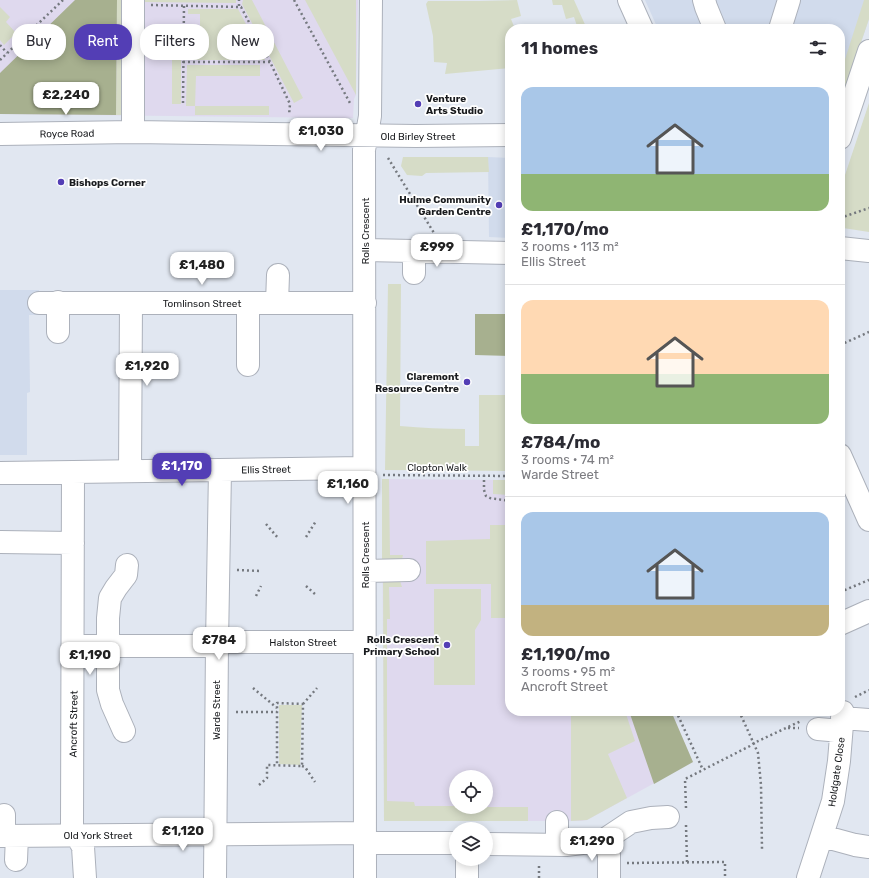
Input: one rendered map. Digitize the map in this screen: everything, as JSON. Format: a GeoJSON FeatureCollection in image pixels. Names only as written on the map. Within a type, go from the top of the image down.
{"type":"FeatureCollection","features":[{"type":"Feature","properties":{"kind":"street","name":"Rolls Crescent"},"geometry":{"type":"LineString","coordinates":[[365,878],[364,150],[370,116],[371,0]]}},
{"type":"Feature","properties":{"kind":"street"},"geometry":{"type":"LineString","coordinates":[[629,0],[640,24]]}},
{"type":"Feature","properties":{"kind":"street"},"geometry":{"type":"LineString","coordinates":[[704,0],[713,24]]}},
{"type":"Feature","properties":{"kind":"street"},"geometry":{"type":"LineString","coordinates":[[782,24],[789,0]]}},
{"type":"Feature","properties":{"kind":"street"},"geometry":{"type":"LineString","coordinates":[[133,2],[133,132]]}},
{"type":"Feature","properties":{"kind":"street"},"geometry":{"type":"LineString","coordinates":[[845,123],[869,51]]}},
{"type":"Feature","properties":{"kind":"street","name":"Old Birley Street"},"geometry":{"type":"LineString","coordinates":[[133,132],[367,136],[505,135]]}},
{"type":"Feature","properties":{"kind":"street","name":"Royce Road"},"geometry":{"type":"LineString","coordinates":[[0,134],[133,132]]}},
{"type":"Feature","properties":{"kind":"street"},"geometry":{"type":"LineString","coordinates":[[845,249],[869,251]]}},
{"type":"Feature","properties":{"kind":"street"},"geometry":{"type":"LineString","coordinates":[[365,250],[505,253]]}},
{"type":"Feature","properties":{"kind":"street"},"geometry":{"type":"LineString","coordinates":[[414,251],[414,273]]}},
{"type":"Feature","properties":{"kind":"street"},"geometry":{"type":"LineString","coordinates":[[277,303],[278,275]]}},
{"type":"Feature","properties":{"kind":"street","name":"Tomlinson Street"},"geometry":{"type":"LineString","coordinates":[[58,332],[48,302],[365,303]]}},
{"type":"Feature","properties":{"kind":"street"},"geometry":{"type":"LineString","coordinates":[[130,471],[131,303]]}},
{"type":"Feature","properties":{"kind":"street"},"geometry":{"type":"LineString","coordinates":[[248,303],[248,365]]}},
{"type":"Feature","properties":{"kind":"street"},"geometry":{"type":"LineString","coordinates":[[845,461],[861,480],[869,520]]}},
{"type":"Feature","properties":{"kind":"street","name":"Ellis Street"},"geometry":{"type":"LineString","coordinates":[[0,473],[220,470],[364,471]]}},
{"type":"Feature","properties":{"kind":"street","name":"Warde Street"},"geometry":{"type":"LineString","coordinates":[[215,878],[220,470]]}},
{"type":"Feature","properties":{"kind":"street","name":"Ancroft Street"},"geometry":{"type":"LineString","coordinates":[[73,472],[72,827],[83,847],[85,878]]}},
{"type":"Feature","properties":{"kind":"street"},"geometry":{"type":"LineString","coordinates":[[0,542],[73,543]]}},
{"type":"Feature","properties":{"kind":"street"},"geometry":{"type":"LineString","coordinates":[[124,731],[112,704],[108,690],[108,645],[109,602],[116,588],[126,575],[127,565]]}},
{"type":"Feature","properties":{"kind":"street"},"geometry":{"type":"LineString","coordinates":[[365,570],[409,570]]}},
{"type":"Feature","properties":{"kind":"street"},"geometry":{"type":"LineString","coordinates":[[845,622],[869,611]]}},
{"type":"Feature","properties":{"kind":"street","name":"Halston Street"},"geometry":{"type":"LineString","coordinates":[[73,646],[209,646],[226,642],[365,642]]}},
{"type":"Feature","properties":{"kind":"street","name":"Holdgate Close"},"geometry":{"type":"LineString","coordinates":[[808,878],[833,801],[842,720]]}},
{"type":"Feature","properties":{"kind":"street","name":"Holdgate Close"},"geometry":{"type":"LineString","coordinates":[[810,725],[842,720],[869,720]]}},
{"type":"Feature","properties":{"kind":"street"},"geometry":{"type":"LineString","coordinates":[[4,815],[7,836],[16,860]]}},
{"type":"Feature","properties":{"kind":"street"},"geometry":{"type":"LineString","coordinates":[[493,844],[579,844],[604,840],[631,822],[651,818],[668,817]]}},
{"type":"Feature","properties":{"kind":"street"},"geometry":{"type":"LineString","coordinates":[[557,822],[557,845]]}},
{"type":"Feature","properties":{"kind":"street","name":"Old York Street"},"geometry":{"type":"LineString","coordinates":[[7,836],[216,835],[365,838],[449,843]]}},
{"type":"Feature","properties":{"kind":"street"},"geometry":{"type":"LineString","coordinates":[[822,836],[855,846],[869,847]]}},
{"type":"Feature","properties":{"kind":"street"},"geometry":{"type":"LineString","coordinates":[[604,840],[609,855],[609,871]]}},
{"type":"Feature","properties":{"kind":"street"},"geometry":{"type":"LineString","coordinates":[[467,866],[467,878]]}},
{"type":"Feature","properties":{"kind":"path"},"geometry":{"type":"LineString","coordinates":[[0,60],[63,0]]}},
{"type":"Feature","properties":{"kind":"path"},"geometry":{"type":"LineString","coordinates":[[239,0],[239,6],[270,62],[290,104],[289,120]]}},
{"type":"Feature","properties":{"kind":"path"},"geometry":{"type":"LineString","coordinates":[[294,0],[352,105]]}},
{"type":"Feature","properties":{"kind":"path"},"geometry":{"type":"LineString","coordinates":[[133,2],[239,6]]}},
{"type":"Feature","properties":{"kind":"path"},"geometry":{"type":"LineString","coordinates":[[183,103],[184,5]]}},
{"type":"Feature","properties":{"kind":"path"},"geometry":{"type":"LineString","coordinates":[[0,45],[7,53]]}},
{"type":"Feature","properties":{"kind":"path"},"geometry":{"type":"LineString","coordinates":[[183,62],[270,62]]}},
{"type":"Feature","properties":{"kind":"path"},"geometry":{"type":"LineString","coordinates":[[388,158],[446,251]]}},
{"type":"Feature","properties":{"kind":"path"},"geometry":{"type":"LineString","coordinates":[[845,216],[869,208]]}},
{"type":"Feature","properties":{"kind":"path"},"geometry":{"type":"LineString","coordinates":[[845,343],[869,332]]}},
{"type":"Feature","properties":{"kind":"path"},"geometry":{"type":"LineString","coordinates":[[864,334],[869,336]]}},
{"type":"Feature","properties":{"kind":"path","name":"Clopton Walk"},"geometry":{"type":"LineString","coordinates":[[364,471],[505,476]]}},
{"type":"Feature","properties":{"kind":"path"},"geometry":{"type":"LineString","coordinates":[[484,475],[484,490],[486,496],[505,500]]}},
{"type":"Feature","properties":{"kind":"path"},"geometry":{"type":"LineString","coordinates":[[306,537],[316,521]]}},
{"type":"Feature","properties":{"kind":"path"},"geometry":{"type":"LineString","coordinates":[[266,524],[278,538]]}},
{"type":"Feature","properties":{"kind":"path"},"geometry":{"type":"LineString","coordinates":[[218,570],[261,571]]}},
{"type":"Feature","properties":{"kind":"path"},"geometry":{"type":"LineString","coordinates":[[845,590],[869,580]]}},
{"type":"Feature","properties":{"kind":"path"},"geometry":{"type":"LineString","coordinates":[[256,596],[261,586]]}},
{"type":"Feature","properties":{"kind":"path"},"geometry":{"type":"LineString","coordinates":[[306,586],[316,595]]}},
{"type":"Feature","properties":{"kind":"path"},"geometry":{"type":"LineString","coordinates":[[253,688],[277,708]]}},
{"type":"Feature","properties":{"kind":"path"},"geometry":{"type":"LineString","coordinates":[[302,766],[303,704],[317,688]]}},
{"type":"Feature","properties":{"kind":"path"},"geometry":{"type":"LineString","coordinates":[[276,766],[277,703],[303,704]]}},
{"type":"Feature","properties":{"kind":"path"},"geometry":{"type":"LineString","coordinates":[[216,712],[277,712]]}},
{"type":"Feature","properties":{"kind":"path"},"geometry":{"type":"LineString","coordinates":[[678,716],[703,770]]}},
{"type":"Feature","properties":{"kind":"path"},"geometry":{"type":"LineString","coordinates":[[741,716],[758,753],[762,785],[762,850]]}},
{"type":"Feature","properties":{"kind":"path"},"geometry":{"type":"LineString","coordinates":[[685,779],[754,743],[810,725]]}},
{"type":"Feature","properties":{"kind":"path"},"geometry":{"type":"LineString","coordinates":[[260,785],[267,778],[267,765],[305,767],[315,782]]}},
{"type":"Feature","properties":{"kind":"path"},"geometry":{"type":"LineString","coordinates":[[609,871],[726,862],[726,878]]}},
{"type":"Feature","properties":{"kind":"shaded area"},"geometry":{"type":"Polygon","coordinates":[[[0,0],[358,0],[356,95],[354,99],[353,118],[0,114],[0,0]]]}},
{"type":"Feature","properties":{"kind":"shaded area"},"geometry":{"type":"Polygon","coordinates":[[[645,0],[869,0],[869,19],[845,89],[845,24],[656,24],[645,0]]]}},
{"type":"Feature","properties":{"kind":"shaded area","name":"Hulme Community Garden Centre"},"geometry":{"type":"Polygon","coordinates":[[[488,157],[505,158],[505,238],[489,237],[488,157]]]}},
{"type":"Feature","properties":{"kind":"shaded area"},"geometry":{"type":"Polygon","coordinates":[[[0,290],[39,290],[39,315],[29,315],[30,392],[27,393],[27,455],[0,455],[0,290]]]}},
{"type":"Feature","properties":{"kind":"shaded area","name":"Rolls Crescent Primary School"},"geometry":{"type":"Polygon","coordinates":[[[382,479],[505,480],[505,716],[673,716],[693,762],[587,820],[384,821],[382,479]]]}},
{"type":"Feature","properties":{"kind":"green space"},"geometry":{"type":"Polygon","coordinates":[[[75,0],[117,0],[117,24],[74,24],[74,60],[116,60],[116,115],[0,114],[0,73],[13,60],[66,60],[66,24],[50,24],[75,0]]]}},
{"type":"Feature","properties":{"kind":"green space"},"geometry":{"type":"Polygon","coordinates":[[[117,0],[127,0],[127,24],[117,24],[117,0]]]}},
{"type":"Feature","properties":{"kind":"green space"},"geometry":{"type":"Polygon","coordinates":[[[141,0],[236,0],[236,3],[141,2],[141,0]]]}},
{"type":"Feature","properties":{"kind":"green space"},"geometry":{"type":"Polygon","coordinates":[[[243,0],[252,0],[264,24],[253,24],[242,4],[243,0]]]}},
{"type":"Feature","properties":{"kind":"green space"},"geometry":{"type":"Polygon","coordinates":[[[305,0],[356,0],[356,95],[305,0]]]}},
{"type":"Feature","properties":{"kind":"green space"},"geometry":{"type":"Polygon","coordinates":[[[517,0],[521,16],[511,19],[513,24],[505,24],[505,68],[445,74],[447,63],[434,62],[433,36],[426,4],[428,1],[517,0]]]}},
{"type":"Feature","properties":{"kind":"green space"},"geometry":{"type":"Polygon","coordinates":[[[552,0],[574,0],[585,24],[576,24],[574,17],[566,19],[562,5],[553,5],[552,0]]]}},
{"type":"Feature","properties":{"kind":"green space"},"geometry":{"type":"Polygon","coordinates":[[[864,0],[869,0],[869,19],[845,89],[845,59],[864,0]]]}},
{"type":"Feature","properties":{"kind":"green space"},"geometry":{"type":"Polygon","coordinates":[[[0,7],[10,17],[6,22],[12,29],[12,37],[4,45],[0,40],[0,7]]]}},
{"type":"Feature","properties":{"kind":"green space"},"geometry":{"type":"Polygon","coordinates":[[[188,9],[238,9],[246,24],[217,24],[217,60],[209,60],[209,24],[200,24],[200,14],[188,14],[188,9]]]}},
{"type":"Feature","properties":{"kind":"green space"},"geometry":{"type":"Polygon","coordinates":[[[274,42],[303,98],[294,103],[271,60],[274,60],[274,42]]]}},
{"type":"Feature","properties":{"kind":"green space"},"geometry":{"type":"Polygon","coordinates":[[[116,60],[127,60],[127,115],[116,115],[116,60]]]}},
{"type":"Feature","properties":{"kind":"green space"},"geometry":{"type":"Polygon","coordinates":[[[172,60],[181,60],[181,104],[172,104],[172,60]]]}},
{"type":"Feature","properties":{"kind":"green space"},"geometry":{"type":"Polygon","coordinates":[[[187,65],[260,65],[260,76],[196,76],[195,106],[186,106],[187,65]]]}},
{"type":"Feature","properties":{"kind":"green space"},"geometry":{"type":"Polygon","coordinates":[[[869,103],[869,232],[845,228],[845,175],[869,103]]]}},
{"type":"Feature","properties":{"kind":"green space"},"geometry":{"type":"Polygon","coordinates":[[[195,106],[269,106],[269,115],[195,115],[195,106]]]}},
{"type":"Feature","properties":{"kind":"green space"},"geometry":{"type":"Polygon","coordinates":[[[403,157],[488,157],[489,172],[426,173],[422,176],[407,175],[401,166],[403,157]]]}},
{"type":"Feature","properties":{"kind":"green space"},"geometry":{"type":"Polygon","coordinates":[[[388,284],[401,284],[400,426],[465,429],[465,446],[479,446],[479,395],[505,395],[505,471],[385,470],[388,284]]]}},
{"type":"Feature","properties":{"kind":"green space"},"geometry":{"type":"Polygon","coordinates":[[[475,314],[505,314],[505,356],[475,355],[475,314]]]}},
{"type":"Feature","properties":{"kind":"green space"},"geometry":{"type":"Polygon","coordinates":[[[382,479],[389,479],[390,555],[403,555],[402,559],[382,562],[382,479]]]}},
{"type":"Feature","properties":{"kind":"green space"},"geometry":{"type":"Polygon","coordinates":[[[493,480],[505,480],[505,495],[493,494],[493,480]]]}},
{"type":"Feature","properties":{"kind":"green space"},"geometry":{"type":"Polygon","coordinates":[[[490,525],[505,525],[505,618],[491,618],[491,584],[426,584],[426,541],[490,539],[490,525]]]}},
{"type":"Feature","properties":{"kind":"green space"},"geometry":{"type":"Polygon","coordinates":[[[383,579],[400,581],[402,587],[389,587],[390,619],[387,619],[387,801],[414,802],[415,806],[449,806],[449,814],[493,814],[493,807],[528,807],[528,821],[384,821],[383,579]]]}},
{"type":"Feature","properties":{"kind":"green space"},"geometry":{"type":"Polygon","coordinates":[[[434,589],[481,589],[481,620],[475,630],[475,685],[434,685],[434,589]]]}},
{"type":"Feature","properties":{"kind":"green space"},"geometry":{"type":"Polygon","coordinates":[[[279,705],[302,705],[300,765],[279,764],[279,705]]]}},
{"type":"Feature","properties":{"kind":"green space"},"geometry":{"type":"Polygon","coordinates":[[[571,716],[627,716],[635,741],[608,754],[627,798],[587,820],[571,821],[571,716]]]}},
{"type":"Feature","properties":{"kind":"green space"},"geometry":{"type":"Polygon","coordinates":[[[631,716],[673,716],[693,762],[654,784],[631,716]]]}},
{"type":"Feature","properties":{"kind":"place","name":"Venture Arts Studio"},"geometry":{"type":"Point","coordinates":[418,104]}},
{"type":"Feature","properties":{"kind":"place","name":"Bishops Corner"},"geometry":{"type":"Point","coordinates":[61,182]}},
{"type":"Feature","properties":{"kind":"place","name":"Hulme Community Garden Centre"},"geometry":{"type":"Point","coordinates":[499,205]}},
{"type":"Feature","properties":{"kind":"place","name":"Claremont Resource Centre"},"geometry":{"type":"Point","coordinates":[467,382]}},
{"type":"Feature","properties":{"kind":"place","name":"Rolls Crescent Primary School"},"geometry":{"type":"Point","coordinates":[447,645]}}]}
